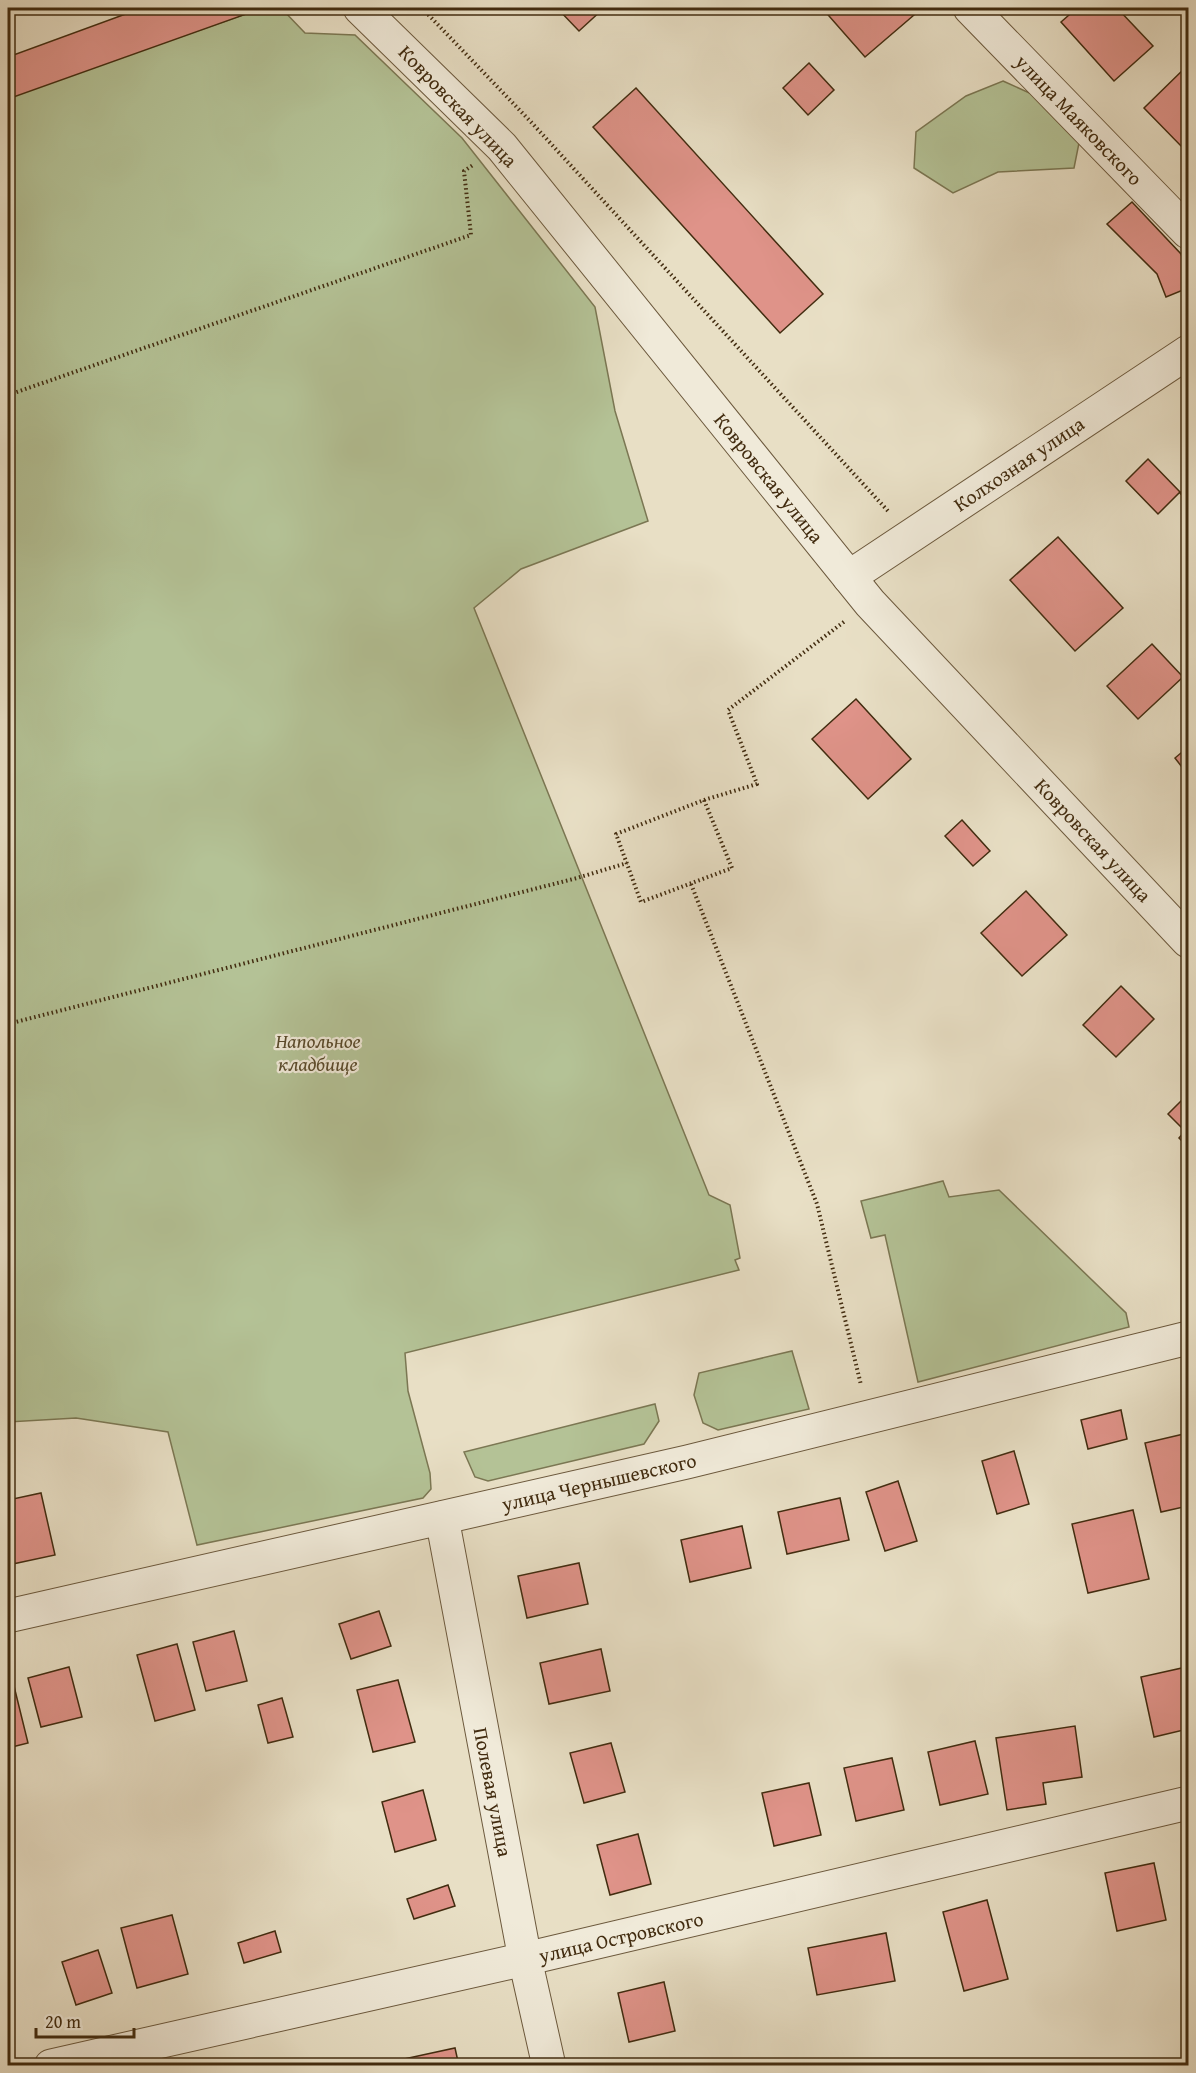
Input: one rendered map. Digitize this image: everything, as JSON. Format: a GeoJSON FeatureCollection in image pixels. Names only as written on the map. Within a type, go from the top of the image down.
{"type":"FeatureCollection","features":[{"type":"Feature","properties":{"kind":"street","name":"Ковровская улица"},"geometry":{"type":"LineString","coordinates":[[360,8],[502,147],[870,603],[1188,941]]}},
{"type":"Feature","properties":{"kind":"street","name":"улица Маяковского"},"geometry":{"type":"LineString","coordinates":[[970,8],[1188,232]]}},
{"type":"Feature","properties":{"kind":"street","name":"Колхозная улица"},"geometry":{"type":"LineString","coordinates":[[849,577],[1188,352]]}},
{"type":"Feature","properties":{"kind":"street","name":"улица Чернышевского"},"geometry":{"type":"LineString","coordinates":[[8,1616],[687,1462],[1188,1338]]}},
{"type":"Feature","properties":{"kind":"street","name":"Полевая улица"},"geometry":{"type":"LineString","coordinates":[[441,1518],[525,1959],[549,2066]]}},
{"type":"Feature","properties":{"kind":"street","name":"улица Островского"},"geometry":{"type":"LineString","coordinates":[[51,2066],[525,1959],[1188,1803]]}},
{"type":"Feature","properties":{"kind":"path"},"geometry":{"type":"LineString","coordinates":[[422,8],[531,122],[911,536]]}},
{"type":"Feature","properties":{"kind":"path"},"geometry":{"type":"LineString","coordinates":[[8,395],[471,235],[464,171],[502,147]]}},
{"type":"Feature","properties":{"kind":"path"},"geometry":{"type":"LineString","coordinates":[[704,800],[732,868],[641,902],[616,834],[704,800],[757,784],[728,710],[870,603]]}},
{"type":"Feature","properties":{"kind":"path"},"geometry":{"type":"LineString","coordinates":[[8,1024],[577,878],[627,863]]}},
{"type":"Feature","properties":{"kind":"path"},"geometry":{"type":"LineString","coordinates":[[691,884],[817,1204],[862,1388]]}},
{"type":"Feature","properties":{"kind":"green space","name":"Напольное кладбище"},"geometry":{"type":"Polygon","coordinates":[[[263,8],[281,8],[305,33],[355,35],[462,138],[595,307],[615,411],[648,521],[521,569],[474,608],[709,1195],[730,1205],[740,1258],[735,1260],[739,1270],[405,1353],[408,1391],[430,1473],[431,1489],[423,1498],[197,1545],[168,1432],[76,1418],[8,1422],[8,97],[263,8]]]}},
{"type":"Feature","properties":{"kind":"green space"},"geometry":{"type":"Polygon","coordinates":[[[1003,81],[1045,100],[1080,138],[1074,168],[998,172],[953,193],[914,168],[916,132],[966,96],[1003,81]]]}},
{"type":"Feature","properties":{"kind":"green space"},"geometry":{"type":"Polygon","coordinates":[[[943,1181],[949,1197],[999,1190],[1126,1313],[1129,1327],[918,1382],[885,1235],[871,1238],[861,1201],[943,1181]]]}},
{"type":"Feature","properties":{"kind":"green space"},"geometry":{"type":"Polygon","coordinates":[[[792,1351],[809,1409],[718,1430],[703,1423],[694,1395],[699,1373],[792,1351]]]}},
{"type":"Feature","properties":{"kind":"green space"},"geometry":{"type":"Polygon","coordinates":[[[655,1404],[659,1421],[644,1444],[488,1481],[475,1477],[464,1452],[655,1404]]]}},
{"type":"Feature","properties":{"kind":"building"},"geometry":{"type":"Polygon","coordinates":[[[142,8],[263,8],[8,99],[8,57],[142,8]]]}},
{"type":"Feature","properties":{"kind":"building"},"geometry":{"type":"Polygon","coordinates":[[[557,8],[604,8],[579,31],[557,8]]]}},
{"type":"Feature","properties":{"kind":"building"},"geometry":{"type":"Polygon","coordinates":[[[822,8],[920,8],[921,9],[865,57],[822,8]]]}},
{"type":"Feature","properties":{"kind":"building"},"geometry":{"type":"Polygon","coordinates":[[[1077,8],[1117,8],[1153,46],[1114,81],[1061,22],[1077,8]]]}},
{"type":"Feature","properties":{"kind":"building"},"geometry":{"type":"Polygon","coordinates":[[[809,63],[834,90],[808,115],[783,88],[809,63]]]}},
{"type":"Feature","properties":{"kind":"building"},"geometry":{"type":"Polygon","coordinates":[[[1188,65],[1188,138],[1181,146],[1144,108],[1188,65]]]}},
{"type":"Feature","properties":{"kind":"building"},"geometry":{"type":"Polygon","coordinates":[[[636,88],[823,294],[780,333],[593,127],[636,88]]]}},
{"type":"Feature","properties":{"kind":"building"},"geometry":{"type":"Polygon","coordinates":[[[1132,202],[1181,254],[1188,275],[1188,288],[1166,297],[1157,274],[1107,224],[1132,202]]]}},
{"type":"Feature","properties":{"kind":"building"},"geometry":{"type":"Polygon","coordinates":[[[1148,459],[1180,492],[1158,514],[1126,481],[1148,459]]]}},
{"type":"Feature","properties":{"kind":"building"},"geometry":{"type":"Polygon","coordinates":[[[1188,485],[1188,502],[1180,493],[1188,485]]]}},
{"type":"Feature","properties":{"kind":"building"},"geometry":{"type":"Polygon","coordinates":[[[1058,537],[1123,608],[1075,651],[1010,580],[1058,537]]]}},
{"type":"Feature","properties":{"kind":"building"},"geometry":{"type":"Polygon","coordinates":[[[1152,644],[1183,677],[1138,719],[1107,686],[1152,644]]]}},
{"type":"Feature","properties":{"kind":"building"},"geometry":{"type":"Polygon","coordinates":[[[856,699],[911,759],[868,799],[812,739],[856,699]]]}},
{"type":"Feature","properties":{"kind":"building"},"geometry":{"type":"Polygon","coordinates":[[[1188,747],[1188,775],[1175,758],[1188,747]]]}},
{"type":"Feature","properties":{"kind":"building"},"geometry":{"type":"Polygon","coordinates":[[[962,820],[990,851],[973,866],[945,836],[962,820]]]}},
{"type":"Feature","properties":{"kind":"building"},"geometry":{"type":"Polygon","coordinates":[[[1026,891],[1067,935],[1022,976],[981,933],[1026,891]]]}},
{"type":"Feature","properties":{"kind":"building"},"geometry":{"type":"Polygon","coordinates":[[[1121,986],[1154,1019],[1116,1057],[1083,1025],[1121,986]]]}},
{"type":"Feature","properties":{"kind":"building"},"geometry":{"type":"Polygon","coordinates":[[[1188,1094],[1188,1147],[1179,1138],[1185,1131],[1168,1114],[1188,1094]]]}},
{"type":"Feature","properties":{"kind":"building"},"geometry":{"type":"Polygon","coordinates":[[[1121,1410],[1127,1439],[1088,1449],[1081,1420],[1121,1410]]]}},
{"type":"Feature","properties":{"kind":"building"},"geometry":{"type":"Polygon","coordinates":[[[1188,1433],[1188,1506],[1161,1512],[1145,1443],[1188,1433]]]}},
{"type":"Feature","properties":{"kind":"building"},"geometry":{"type":"Polygon","coordinates":[[[1014,1451],[1029,1504],[997,1514],[982,1461],[1014,1451]]]}},
{"type":"Feature","properties":{"kind":"building"},"geometry":{"type":"Polygon","coordinates":[[[898,1481],[917,1541],[885,1551],[866,1492],[898,1481]]]}},
{"type":"Feature","properties":{"kind":"building"},"geometry":{"type":"Polygon","coordinates":[[[41,1493],[55,1555],[8,1565],[8,1500],[41,1493]]]}},
{"type":"Feature","properties":{"kind":"building"},"geometry":{"type":"Polygon","coordinates":[[[840,1498],[849,1540],[787,1554],[778,1512],[840,1498]]]}},
{"type":"Feature","properties":{"kind":"building"},"geometry":{"type":"Polygon","coordinates":[[[1133,1510],[1149,1579],[1088,1593],[1072,1524],[1133,1510]]]}},
{"type":"Feature","properties":{"kind":"building"},"geometry":{"type":"Polygon","coordinates":[[[742,1526],[751,1568],[690,1582],[681,1540],[742,1526]]]}},
{"type":"Feature","properties":{"kind":"building"},"geometry":{"type":"Polygon","coordinates":[[[579,1563],[588,1604],[527,1618],[518,1576],[579,1563]]]}},
{"type":"Feature","properties":{"kind":"building"},"geometry":{"type":"Polygon","coordinates":[[[379,1611],[391,1646],[351,1659],[339,1624],[379,1611]]]}},
{"type":"Feature","properties":{"kind":"building"},"geometry":{"type":"Polygon","coordinates":[[[234,1631],[247,1681],[206,1691],[193,1642],[234,1631]]]}},
{"type":"Feature","properties":{"kind":"building"},"geometry":{"type":"Polygon","coordinates":[[[177,1644],[195,1710],[155,1721],[137,1655],[177,1644]]]}},
{"type":"Feature","properties":{"kind":"building"},"geometry":{"type":"Polygon","coordinates":[[[601,1649],[610,1691],[549,1704],[540,1663],[601,1649]]]}},
{"type":"Feature","properties":{"kind":"building"},"geometry":{"type":"Polygon","coordinates":[[[69,1667],[82,1717],[41,1727],[28,1678],[69,1667]]]}},
{"type":"Feature","properties":{"kind":"building"},"geometry":{"type":"Polygon","coordinates":[[[1182,1668],[1188,1695],[1188,1729],[1154,1737],[1141,1677],[1182,1668]]]}},
{"type":"Feature","properties":{"kind":"building"},"geometry":{"type":"Polygon","coordinates":[[[398,1680],[415,1742],[373,1752],[357,1690],[398,1680]]]}},
{"type":"Feature","properties":{"kind":"building"},"geometry":{"type":"Polygon","coordinates":[[[13,1682],[28,1743],[8,1748],[8,1683],[13,1682]]]}},
{"type":"Feature","properties":{"kind":"building"},"geometry":{"type":"Polygon","coordinates":[[[282,1698],[293,1737],[268,1743],[258,1705],[282,1698]]]}},
{"type":"Feature","properties":{"kind":"building"},"geometry":{"type":"Polygon","coordinates":[[[1075,1726],[1082,1777],[1043,1783],[1046,1804],[1007,1810],[996,1738],[1075,1726]]]}},
{"type":"Feature","properties":{"kind":"building"},"geometry":{"type":"Polygon","coordinates":[[[975,1741],[988,1794],[940,1805],[928,1752],[975,1741]]]}},
{"type":"Feature","properties":{"kind":"building"},"geometry":{"type":"Polygon","coordinates":[[[611,1743],[625,1792],[584,1803],[570,1753],[611,1743]]]}},
{"type":"Feature","properties":{"kind":"building"},"geometry":{"type":"Polygon","coordinates":[[[892,1758],[904,1810],[856,1821],[844,1768],[892,1758]]]}},
{"type":"Feature","properties":{"kind":"building"},"geometry":{"type":"Polygon","coordinates":[[[809,1783],[821,1835],[774,1846],[762,1793],[809,1783]]]}},
{"type":"Feature","properties":{"kind":"building"},"geometry":{"type":"Polygon","coordinates":[[[423,1790],[436,1840],[395,1852],[382,1802],[423,1790]]]}},
{"type":"Feature","properties":{"kind":"building"},"geometry":{"type":"Polygon","coordinates":[[[638,1834],[651,1884],[610,1895],[597,1845],[638,1834]]]}},
{"type":"Feature","properties":{"kind":"building"},"geometry":{"type":"Polygon","coordinates":[[[1154,1863],[1166,1920],[1117,1931],[1105,1873],[1154,1863]]]}},
{"type":"Feature","properties":{"kind":"building"},"geometry":{"type":"Polygon","coordinates":[[[448,1885],[455,1906],[414,1919],[407,1899],[448,1885]]]}},
{"type":"Feature","properties":{"kind":"building"},"geometry":{"type":"Polygon","coordinates":[[[987,1900],[1008,1979],[964,1991],[943,1912],[987,1900]]]}},
{"type":"Feature","properties":{"kind":"building"},"geometry":{"type":"Polygon","coordinates":[[[172,1915],[188,1974],[137,1988],[121,1928],[172,1915]]]}},
{"type":"Feature","properties":{"kind":"building"},"geometry":{"type":"Polygon","coordinates":[[[275,1931],[281,1952],[244,1963],[238,1943],[275,1931]]]}},
{"type":"Feature","properties":{"kind":"building"},"geometry":{"type":"Polygon","coordinates":[[[886,1933],[895,1981],[817,1995],[808,1948],[886,1933]]]}},
{"type":"Feature","properties":{"kind":"building"},"geometry":{"type":"Polygon","coordinates":[[[98,1950],[112,1993],[76,2005],[62,1962],[98,1950]]]}},
{"type":"Feature","properties":{"kind":"building"},"geometry":{"type":"Polygon","coordinates":[[[664,1982],[675,2031],[629,2042],[618,1993],[664,1982]]]}},
{"type":"Feature","properties":{"kind":"building"},"geometry":{"type":"Polygon","coordinates":[[[455,2048],[459,2066],[391,2066],[390,2062],[455,2048]]]}}]}
